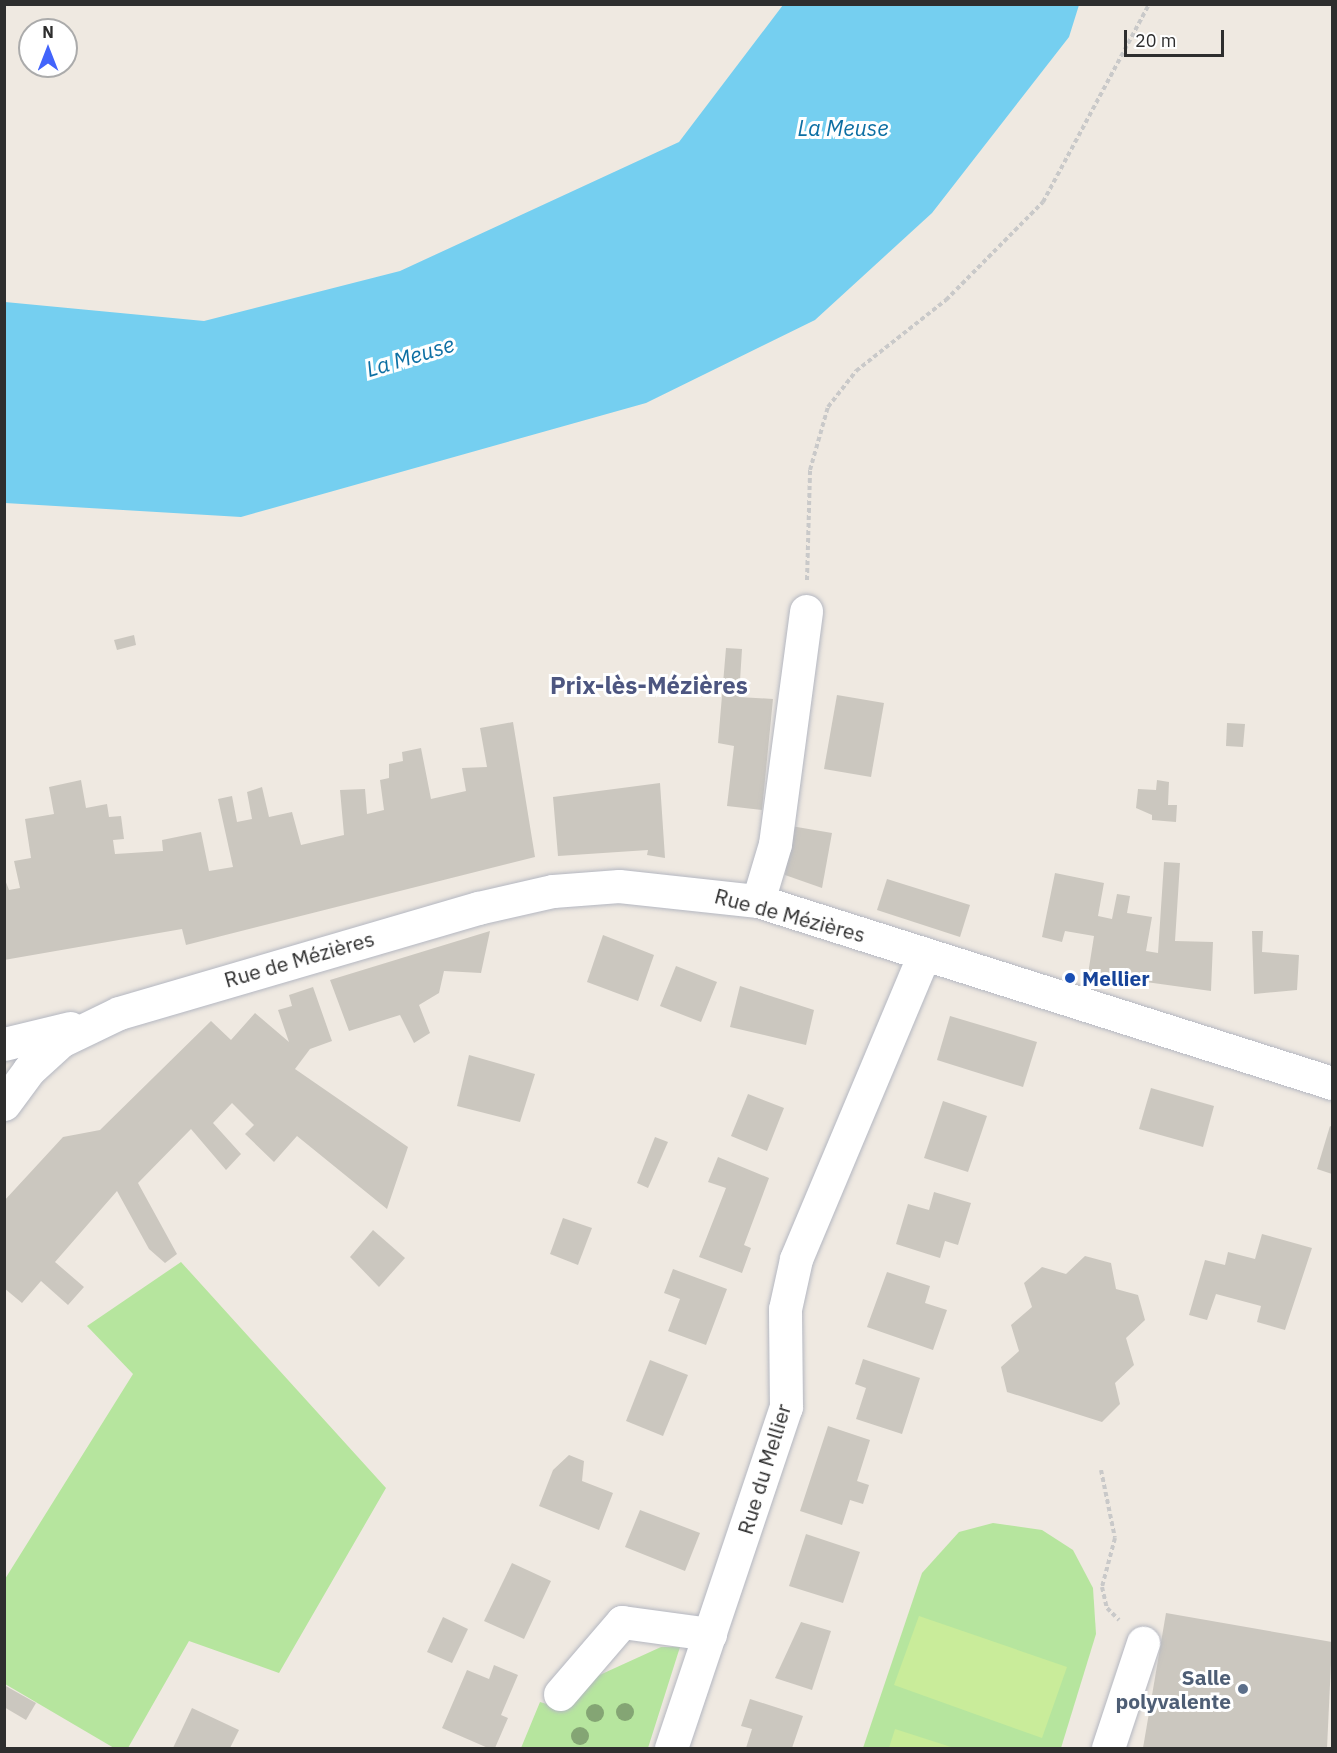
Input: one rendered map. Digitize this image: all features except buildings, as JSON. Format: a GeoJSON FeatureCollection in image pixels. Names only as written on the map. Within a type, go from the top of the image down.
{"type":"FeatureCollection","features":[{"type":"Feature","properties":{"kind":"street"},"geometry":{"type":"LineString","coordinates":[[758,902],[775,844],[806,611]]}},
{"type":"Feature","properties":{"kind":"street","name":"Rue de Mézières"},"geometry":{"type":"LineString","coordinates":[[8,1097],[42,1057],[86,1025],[443,917],[553,891],[659,887],[758,902],[1332,1083]]}},
{"type":"Feature","properties":{"kind":"street","name":"Rue du Mellier"},"geometry":{"type":"LineString","coordinates":[[671,1749],[786,1407],[784,1309],[796,1259],[924,954]]}},
{"type":"Feature","properties":{"kind":"street"},"geometry":{"type":"LineString","coordinates":[[4,1044],[86,1025]]}},
{"type":"Feature","properties":{"kind":"street"},"geometry":{"type":"LineString","coordinates":[[560,1694],[622,1622],[710,1634]]}},
{"type":"Feature","properties":{"kind":"street"},"geometry":{"type":"LineString","coordinates":[[1108,1749],[1143,1643]]}},
{"type":"Feature","properties":{"kind":"path"},"geometry":{"type":"LineString","coordinates":[[806,611],[810,470],[828,407],[856,371],[946,300],[1043,202],[1149,4]]}},
{"type":"Feature","properties":{"kind":"path"},"geometry":{"type":"LineString","coordinates":[[1101,1470],[1115,1538],[1102,1587],[1107,1608],[1143,1643]]}},
{"type":"Feature","properties":{"kind":"green space"},"geometry":{"type":"Polygon","coordinates":[[[181,1262],[386,1488],[279,1673],[189,1641],[128,1748],[114,1748],[5,1684],[5,1579],[133,1374],[87,1326],[181,1262]]]}},
{"type":"Feature","properties":{"kind":"green space"},"geometry":{"type":"Polygon","coordinates":[[[993,1523],[1042,1530],[1073,1550],[1093,1588],[1096,1634],[1061,1748],[863,1748],[922,1573],[959,1532],[993,1523]]]}},
{"type":"Feature","properties":{"kind":"green space"},"geometry":{"type":"Polygon","coordinates":[[[919,1616],[1067,1667],[1042,1738],[894,1685],[919,1616]]]}},
{"type":"Feature","properties":{"kind":"green space"},"geometry":{"type":"Polygon","coordinates":[[[661,1647],[680,1647],[648,1748],[521,1748],[540,1702],[564,1709],[593,1678],[661,1647]]]}},
{"type":"Feature","properties":{"kind":"green space"},"geometry":{"type":"Polygon","coordinates":[[[895,1729],[951,1747],[951,1748],[889,1748],[895,1729]]]}},
{"type":"Feature","properties":{"kind":"water","name":"La Meuse"},"geometry":{"type":"Polygon","coordinates":[[[783,5],[1079,5],[1069,37],[932,213],[815,320],[646,403],[241,517],[5,503],[5,302],[204,321],[400,271],[679,142],[783,5]]]}},
{"type":"Feature","properties":{"kind":"place","name":"Mellier"},"geometry":{"type":"Point","coordinates":[1070,978]}},
{"type":"Feature","properties":{"kind":"place","name":"Salle polyvalente"},"geometry":{"type":"Point","coordinates":[1243,1689]}},
{"type":"Feature","properties":{"kind":"district","name":"Prix-lès-Mézières"},"geometry":{"type":"Point","coordinates":[649,686]}}]}
